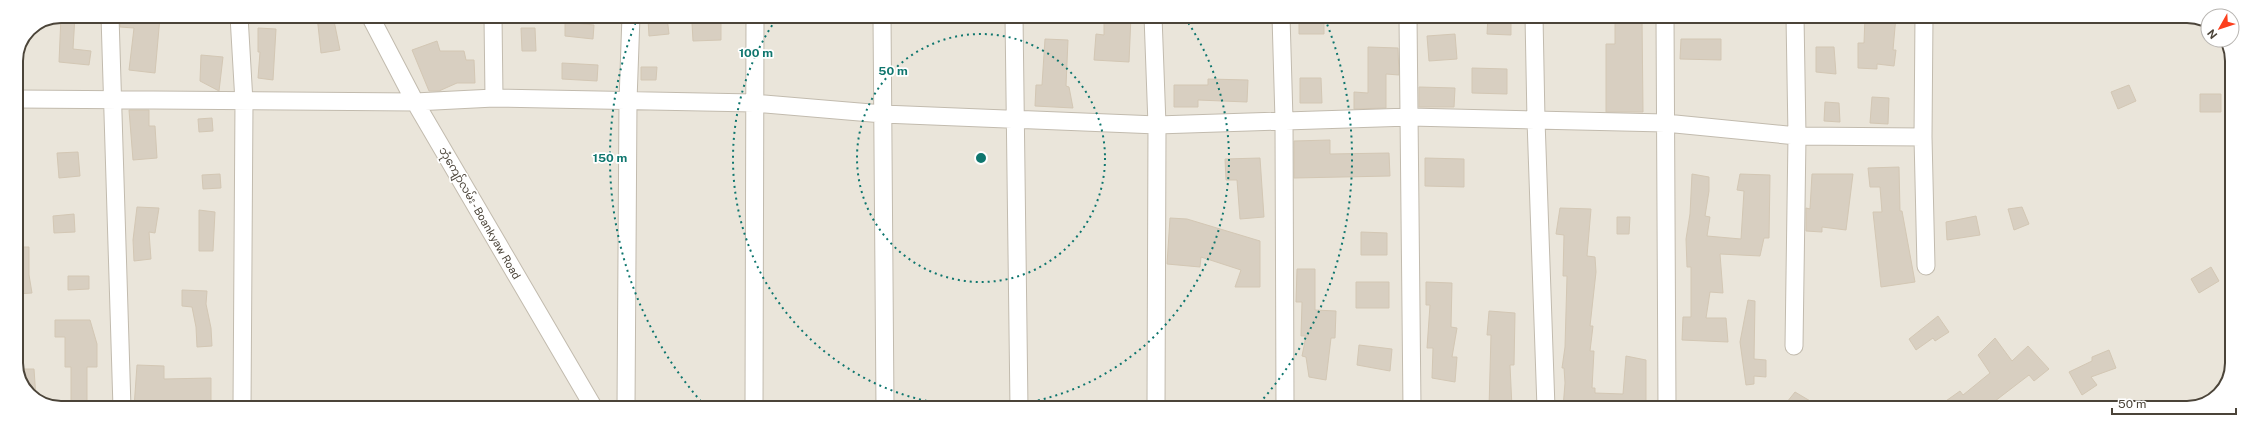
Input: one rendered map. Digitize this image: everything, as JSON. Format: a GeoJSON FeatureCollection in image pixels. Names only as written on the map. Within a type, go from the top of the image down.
{"type":"FeatureCollection","features":[{"type":"Feature","properties":{"kind":"street"},"geometry":{"type":"LineString","coordinates":[[110,23],[122,401]]}},
{"type":"Feature","properties":{"kind":"street"},"geometry":{"type":"LineString","coordinates":[[239,23],[244,102],[242,401]]}},
{"type":"Feature","properties":{"kind":"street","name":"ဘုံကျော်လမ်း - Boankyaw Road"},"geometry":{"type":"LineString","coordinates":[[374,23],[415,102],[590,401]]}},
{"type":"Feature","properties":{"kind":"street"},"geometry":{"type":"LineString","coordinates":[[493,23],[494,98]]}},
{"type":"Feature","properties":{"kind":"street"},"geometry":{"type":"LineString","coordinates":[[626,401],[628,101],[631,23]]}},
{"type":"Feature","properties":{"kind":"street"},"geometry":{"type":"LineString","coordinates":[[754,401],[755,23]]}},
{"type":"Feature","properties":{"kind":"street"},"geometry":{"type":"LineString","coordinates":[[882,23],[885,401]]}},
{"type":"Feature","properties":{"kind":"street"},"geometry":{"type":"LineString","coordinates":[[1014,23],[1019,401]]}},
{"type":"Feature","properties":{"kind":"street"},"geometry":{"type":"LineString","coordinates":[[1153,23],[1157,125],[1156,401]]}},
{"type":"Feature","properties":{"kind":"street"},"geometry":{"type":"LineString","coordinates":[[1281,23],[1284,120],[1285,401]]}},
{"type":"Feature","properties":{"kind":"street"},"geometry":{"type":"LineString","coordinates":[[1408,23],[1412,401]]}},
{"type":"Feature","properties":{"kind":"street"},"geometry":{"type":"LineString","coordinates":[[1534,23],[1546,401]]}},
{"type":"Feature","properties":{"kind":"street"},"geometry":{"type":"LineString","coordinates":[[1665,23],[1667,401]]}},
{"type":"Feature","properties":{"kind":"street"},"geometry":{"type":"LineString","coordinates":[[1794,23],[1797,136],[1794,346]]}},
{"type":"Feature","properties":{"kind":"street"},"geometry":{"type":"LineString","coordinates":[[1924,23],[1923,137],[1926,266]]}},
{"type":"Feature","properties":{"kind":"street"},"geometry":{"type":"LineString","coordinates":[[23,99],[244,102],[415,102],[494,98],[754,103],[883,114],[1157,125],[1410,117],[1665,123],[1797,136],[1923,137]]}},
{"type":"Feature","properties":{"kind":"shaded area"},"geometry":{"type":"Polygon","coordinates":[[[2192,23],[2199,25],[2200,48],[2223,48],[2225,58],[2225,368],[2220,382],[2212,392],[2192,401],[56,401],[44,397],[32,388],[26,378],[23,366],[23,61],[26,46],[29,40],[40,29],[53,24],[2192,23]]]}},
{"type":"Feature","properties":{"kind":"building"},"geometry":{"type":"Polygon","coordinates":[[[61,23],[75,23],[73,49],[91,51],[89,65],[59,62],[61,23]]]}},
{"type":"Feature","properties":{"kind":"building"},"geometry":{"type":"Polygon","coordinates":[[[120,23],[159,23],[155,73],[129,70],[134,28],[120,27],[120,23]]]}},
{"type":"Feature","properties":{"kind":"building"},"geometry":{"type":"Polygon","coordinates":[[[318,23],[334,23],[340,50],[321,53],[318,23]]]}},
{"type":"Feature","properties":{"kind":"building"},"geometry":{"type":"Polygon","coordinates":[[[565,23],[594,25],[593,39],[565,36],[565,23]]]}},
{"type":"Feature","properties":{"kind":"building"},"geometry":{"type":"Polygon","coordinates":[[[648,23],[668,23],[669,34],[649,36],[648,23]]]}},
{"type":"Feature","properties":{"kind":"building"},"geometry":{"type":"Polygon","coordinates":[[[692,23],[721,23],[721,40],[693,41],[692,23]]]}},
{"type":"Feature","properties":{"kind":"building"},"geometry":{"type":"Polygon","coordinates":[[[1104,23],[1131,23],[1129,62],[1094,60],[1096,34],[1104,35],[1104,23]]]}},
{"type":"Feature","properties":{"kind":"building"},"geometry":{"type":"Polygon","coordinates":[[[1299,23],[1324,23],[1324,34],[1299,34],[1299,23]]]}},
{"type":"Feature","properties":{"kind":"building"},"geometry":{"type":"Polygon","coordinates":[[[1488,23],[1511,23],[1511,35],[1487,34],[1488,23]]]}},
{"type":"Feature","properties":{"kind":"building"},"geometry":{"type":"Polygon","coordinates":[[[1615,23],[1642,23],[1643,112],[1606,112],[1606,44],[1615,44],[1615,23]]]}},
{"type":"Feature","properties":{"kind":"building"},"geometry":{"type":"Polygon","coordinates":[[[1865,23],[1895,23],[1893,50],[1896,50],[1894,66],[1877,64],[1877,69],[1858,68],[1858,43],[1864,43],[1865,23]]]}},
{"type":"Feature","properties":{"kind":"building"},"geometry":{"type":"Polygon","coordinates":[[[258,28],[276,29],[273,80],[258,78],[260,52],[258,52],[258,28]]]}},
{"type":"Feature","properties":{"kind":"building"},"geometry":{"type":"Polygon","coordinates":[[[521,28],[535,28],[536,51],[522,51],[521,28]]]}},
{"type":"Feature","properties":{"kind":"building"},"geometry":{"type":"Polygon","coordinates":[[[1455,34],[1457,59],[1429,61],[1427,36],[1455,34]]]}},
{"type":"Feature","properties":{"kind":"building"},"geometry":{"type":"Polygon","coordinates":[[[1045,39],[1068,40],[1066,86],[1069,87],[1073,108],[1035,106],[1036,85],[1042,85],[1045,39]]]}},
{"type":"Feature","properties":{"kind":"building"},"geometry":{"type":"Polygon","coordinates":[[[1681,39],[1721,39],[1721,60],[1680,59],[1681,39]]]}},
{"type":"Feature","properties":{"kind":"building"},"geometry":{"type":"Polygon","coordinates":[[[437,41],[440,51],[464,51],[466,60],[474,60],[475,83],[457,83],[439,91],[429,91],[412,50],[437,41]]]}},
{"type":"Feature","properties":{"kind":"building"},"geometry":{"type":"Polygon","coordinates":[[[1368,47],[1398,48],[1399,75],[1386,74],[1386,108],[1354,109],[1354,92],[1368,93],[1368,47]]]}},
{"type":"Feature","properties":{"kind":"building"},"geometry":{"type":"Polygon","coordinates":[[[1816,47],[1834,47],[1836,74],[1816,72],[1816,47]]]}},
{"type":"Feature","properties":{"kind":"building"},"geometry":{"type":"Polygon","coordinates":[[[201,55],[223,57],[219,91],[200,81],[201,55]]]}},
{"type":"Feature","properties":{"kind":"building"},"geometry":{"type":"Polygon","coordinates":[[[562,63],[598,65],[597,81],[562,79],[562,63]]]}},
{"type":"Feature","properties":{"kind":"building"},"geometry":{"type":"Polygon","coordinates":[[[641,67],[657,67],[656,80],[641,80],[641,67]]]}},
{"type":"Feature","properties":{"kind":"building"},"geometry":{"type":"Polygon","coordinates":[[[1472,68],[1507,69],[1507,94],[1472,93],[1472,68]]]}},
{"type":"Feature","properties":{"kind":"building"},"geometry":{"type":"Polygon","coordinates":[[[1300,78],[1321,78],[1322,103],[1300,103],[1300,78]]]}},
{"type":"Feature","properties":{"kind":"building"},"geometry":{"type":"Polygon","coordinates":[[[1208,79],[1248,80],[1247,102],[1198,100],[1198,107],[1174,107],[1174,85],[1208,85],[1208,79]]]}},
{"type":"Feature","properties":{"kind":"building"},"geometry":{"type":"Polygon","coordinates":[[[2129,85],[2136,101],[2118,109],[2111,92],[2129,85]]]}},
{"type":"Feature","properties":{"kind":"building"},"geometry":{"type":"Polygon","coordinates":[[[1419,87],[1455,88],[1454,107],[1419,107],[1419,87]]]}},
{"type":"Feature","properties":{"kind":"building"},"geometry":{"type":"Polygon","coordinates":[[[2200,94],[2221,94],[2221,112],[2200,112],[2200,94]]]}},
{"type":"Feature","properties":{"kind":"building"},"geometry":{"type":"Polygon","coordinates":[[[1872,97],[1889,98],[1888,124],[1870,123],[1872,97]]]}},
{"type":"Feature","properties":{"kind":"building"},"geometry":{"type":"Polygon","coordinates":[[[1825,102],[1839,103],[1840,122],[1824,121],[1825,102]]]}},
{"type":"Feature","properties":{"kind":"building"},"geometry":{"type":"Polygon","coordinates":[[[129,110],[149,110],[149,126],[155,126],[157,158],[133,160],[129,110]]]}},
{"type":"Feature","properties":{"kind":"building"},"geometry":{"type":"Polygon","coordinates":[[[212,118],[213,131],[199,132],[198,119],[212,118]]]}},
{"type":"Feature","properties":{"kind":"building"},"geometry":{"type":"Polygon","coordinates":[[[1330,140],[1330,154],[1389,153],[1390,176],[1294,178],[1294,141],[1330,140]]]}},
{"type":"Feature","properties":{"kind":"building"},"geometry":{"type":"Polygon","coordinates":[[[78,152],[80,176],[59,178],[57,153],[78,152]]]}},
{"type":"Feature","properties":{"kind":"building"},"geometry":{"type":"Polygon","coordinates":[[[1260,158],[1264,217],[1240,219],[1237,180],[1226,180],[1225,159],[1260,158]]]}},
{"type":"Feature","properties":{"kind":"building"},"geometry":{"type":"Polygon","coordinates":[[[1425,158],[1464,159],[1464,187],[1425,186],[1425,158]]]}},
{"type":"Feature","properties":{"kind":"building"},"geometry":{"type":"Polygon","coordinates":[[[1899,167],[1900,211],[1902,211],[1915,282],[1881,287],[1873,212],[1882,212],[1880,187],[1870,187],[1868,168],[1899,167]]]}},
{"type":"Feature","properties":{"kind":"building"},"geometry":{"type":"Polygon","coordinates":[[[220,174],[221,188],[203,189],[202,175],[220,174]]]}},
{"type":"Feature","properties":{"kind":"building"},"geometry":{"type":"Polygon","coordinates":[[[1692,174],[1709,177],[1709,191],[1705,216],[1710,217],[1707,236],[1741,239],[1744,191],[1737,190],[1740,174],[1770,175],[1769,238],[1764,238],[1760,256],[1720,254],[1723,293],[1710,292],[1706,318],[1726,318],[1728,342],[1682,340],[1683,317],[1691,317],[1691,267],[1687,267],[1686,239],[1690,214],[1692,174]]]}},
{"type":"Feature","properties":{"kind":"building"},"geometry":{"type":"Polygon","coordinates":[[[1812,174],[1853,174],[1846,230],[1822,227],[1822,232],[1806,231],[1806,208],[1810,209],[1812,174]]]}},
{"type":"Feature","properties":{"kind":"building"},"geometry":{"type":"Polygon","coordinates":[[[137,207],[159,208],[155,233],[149,232],[151,259],[134,261],[133,240],[137,207]]]}},
{"type":"Feature","properties":{"kind":"building"},"geometry":{"type":"Polygon","coordinates":[[[2022,207],[2029,224],[2014,230],[2008,209],[2022,207]]]}},
{"type":"Feature","properties":{"kind":"building"},"geometry":{"type":"Polygon","coordinates":[[[1560,208],[1591,209],[1587,256],[1595,257],[1596,272],[1590,326],[1593,326],[1590,351],[1594,351],[1592,388],[1595,388],[1595,393],[1623,394],[1626,356],[1646,360],[1646,401],[1564,401],[1565,383],[1564,368],[1562,368],[1565,347],[1567,276],[1563,276],[1564,235],[1556,234],[1560,208]]]}},
{"type":"Feature","properties":{"kind":"building"},"geometry":{"type":"Polygon","coordinates":[[[199,210],[215,212],[213,251],[199,251],[199,210]]]}},
{"type":"Feature","properties":{"kind":"building"},"geometry":{"type":"Polygon","coordinates":[[[74,214],[75,232],[54,233],[53,216],[74,214]]]}},
{"type":"Feature","properties":{"kind":"building"},"geometry":{"type":"Polygon","coordinates":[[[1976,216],[1980,235],[1947,240],[1946,222],[1976,216]]]}},
{"type":"Feature","properties":{"kind":"building"},"geometry":{"type":"Polygon","coordinates":[[[1617,217],[1630,217],[1629,234],[1617,234],[1617,217]]]}},
{"type":"Feature","properties":{"kind":"building"},"geometry":{"type":"Polygon","coordinates":[[[1170,218],[1187,219],[1260,241],[1260,287],[1235,287],[1241,270],[1201,257],[1200,267],[1167,264],[1170,218]]]}},
{"type":"Feature","properties":{"kind":"building"},"geometry":{"type":"Polygon","coordinates":[[[1361,232],[1387,233],[1387,255],[1361,255],[1361,232]]]}},
{"type":"Feature","properties":{"kind":"building"},"geometry":{"type":"Polygon","coordinates":[[[23,247],[29,247],[29,275],[32,293],[23,294],[23,247]]]}},
{"type":"Feature","properties":{"kind":"building"},"geometry":{"type":"Polygon","coordinates":[[[2211,267],[2219,281],[2199,293],[2191,279],[2211,267]]]}},
{"type":"Feature","properties":{"kind":"building"},"geometry":{"type":"Polygon","coordinates":[[[1297,269],[1315,269],[1315,310],[1336,311],[1335,338],[1331,338],[1326,380],[1309,377],[1306,357],[1302,356],[1306,336],[1301,336],[1302,302],[1296,302],[1297,269]]]}},
{"type":"Feature","properties":{"kind":"building"},"geometry":{"type":"Polygon","coordinates":[[[68,276],[89,276],[89,289],[68,290],[68,276]]]}},
{"type":"Feature","properties":{"kind":"building"},"geometry":{"type":"Polygon","coordinates":[[[1356,282],[1389,282],[1389,308],[1356,308],[1356,282]]]}},
{"type":"Feature","properties":{"kind":"building"},"geometry":{"type":"Polygon","coordinates":[[[1426,282],[1452,283],[1451,327],[1457,328],[1452,357],[1457,357],[1455,382],[1432,378],[1433,348],[1427,348],[1430,305],[1426,305],[1426,282]]]}},
{"type":"Feature","properties":{"kind":"building"},"geometry":{"type":"Polygon","coordinates":[[[182,290],[207,291],[206,304],[211,328],[212,346],[197,347],[196,327],[192,307],[182,306],[182,290]]]}},
{"type":"Feature","properties":{"kind":"building"},"geometry":{"type":"Polygon","coordinates":[[[1748,300],[1755,301],[1754,359],[1766,360],[1766,377],[1754,376],[1754,384],[1746,385],[1740,342],[1748,300]]]}},
{"type":"Feature","properties":{"kind":"building"},"geometry":{"type":"Polygon","coordinates":[[[1489,311],[1515,313],[1514,365],[1510,365],[1512,401],[1489,401],[1491,335],[1487,335],[1489,311]]]}},
{"type":"Feature","properties":{"kind":"building"},"geometry":{"type":"Polygon","coordinates":[[[1938,316],[1949,332],[1935,341],[1933,338],[1916,350],[1909,339],[1938,316]]]}},
{"type":"Feature","properties":{"kind":"building"},"geometry":{"type":"Polygon","coordinates":[[[55,320],[90,320],[97,344],[97,367],[87,367],[87,401],[71,401],[71,367],[65,367],[65,337],[55,337],[55,320]]]}},
{"type":"Feature","properties":{"kind":"building"},"geometry":{"type":"Polygon","coordinates":[[[1995,338],[2012,361],[2028,346],[2049,369],[2034,381],[2029,375],[1995,401],[1946,401],[1960,391],[1963,395],[1990,373],[1978,355],[1995,338]]]}},
{"type":"Feature","properties":{"kind":"building"},"geometry":{"type":"Polygon","coordinates":[[[1359,345],[1392,349],[1390,371],[1357,365],[1359,345]]]}},
{"type":"Feature","properties":{"kind":"building"},"geometry":{"type":"Polygon","coordinates":[[[2109,350],[2116,368],[2091,377],[2097,385],[2082,395],[2069,372],[2092,361],[2092,357],[2109,350]]]}},
{"type":"Feature","properties":{"kind":"building"},"geometry":{"type":"Polygon","coordinates":[[[137,365],[164,366],[164,379],[211,378],[211,401],[134,401],[137,365]]]}},
{"type":"Feature","properties":{"kind":"building"},"geometry":{"type":"Polygon","coordinates":[[[24,369],[34,369],[36,391],[29,384],[24,369]]]}},
{"type":"Feature","properties":{"kind":"building"},"geometry":{"type":"Polygon","coordinates":[[[1795,392],[1810,401],[1788,401],[1795,392]]]}}]}
